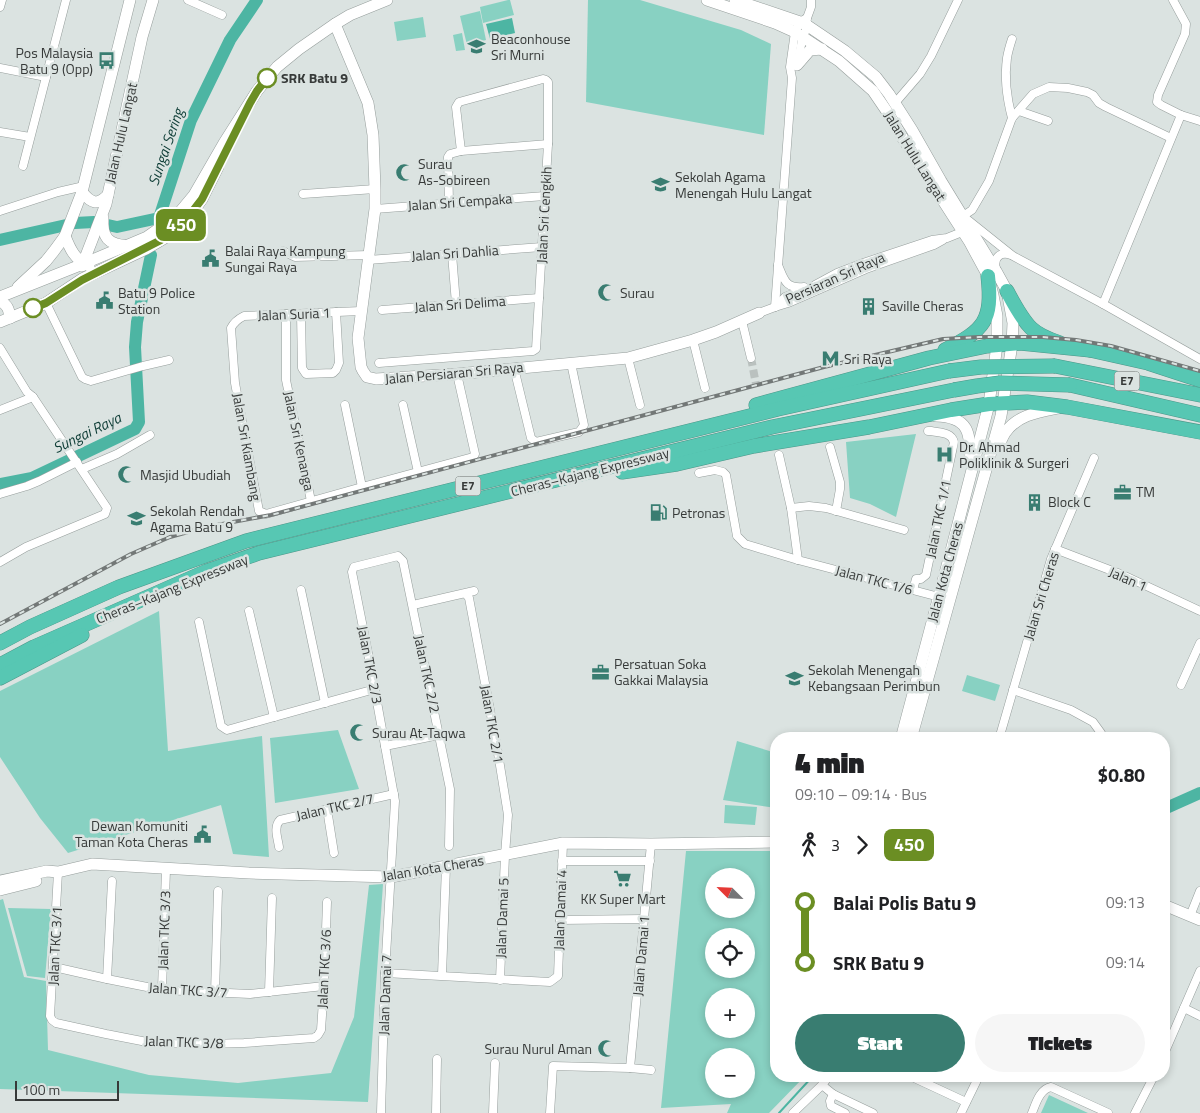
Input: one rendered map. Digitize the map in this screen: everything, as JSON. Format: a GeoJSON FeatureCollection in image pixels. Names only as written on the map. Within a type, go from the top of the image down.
{"type":"FeatureCollection","features":[{"type":"Feature","properties":{"kind":"highway"},"geometry":{"type":"LineString","coordinates":[[929,358],[972,335],[984,322],[990,304],[992,273]]}},
{"type":"Feature","properties":{"kind":"highway"},"geometry":{"type":"LineString","coordinates":[[1007,291],[1032,329],[1052,340],[1148,363],[1200,380]]}},
{"type":"Feature","properties":{"kind":"highway"},"geometry":{"type":"LineString","coordinates":[[646,442],[714,417],[929,358],[987,346],[1020,343],[1090,350]]}},
{"type":"Feature","properties":{"kind":"highway","name":"Cheras–Kajang Expressway"},"geometry":{"type":"LineString","coordinates":[[0,643],[30,627],[119,587],[246,541],[778,409],[950,371],[980,367],[1055,366],[1200,395]]}},
{"type":"Feature","properties":{"kind":"highway","name":"Cheras–Kajang Expressway"},"geometry":{"type":"LineString","coordinates":[[0,665],[34,647],[207,572],[259,553],[772,427],[954,390],[1000,383],[1070,385],[1200,415]]}},
{"type":"Feature","properties":{"kind":"highway"},"geometry":{"type":"LineString","coordinates":[[508,492],[524,491],[603,475],[677,464],[754,446],[869,427],[989,404],[1002,410],[1026,402],[1067,407],[1200,432]]}},
{"type":"Feature","properties":{"kind":"highway"},"geometry":{"type":"LineString","coordinates":[[0,678],[116,617],[144,606],[207,572]]}},
{"type":"Feature","properties":{"kind":"highway"},"geometry":{"type":"LineString","coordinates":[[0,637],[10,632],[30,627]]}},
{"type":"Feature","properties":{"kind":"main road","name":"Jalan Hulu Langat"},"geometry":{"type":"LineString","coordinates":[[0,297],[13,292],[46,261],[64,236],[83,190],[130,0]]}},
{"type":"Feature","properties":{"kind":"main road","name":"Jalan Hulu Langat"},"geometry":{"type":"LineString","coordinates":[[46,303],[77,273],[93,240],[104,208],[142,37],[153,0]]}},
{"type":"Feature","properties":{"kind":"main road","name":"Jalan Hulu Langat"},"geometry":{"type":"LineString","coordinates":[[83,264],[147,237],[180,213],[194,195],[224,143],[262,84],[277,67],[335,24],[350,15],[387,0]]}},
{"type":"Feature","properties":{"kind":"main road","name":"Jalan Hulu Langat"},"geometry":{"type":"LineString","coordinates":[[707,0],[776,23],[803,27],[822,49],[839,60],[873,91],[962,232],[1007,291],[1013,323],[1012,344],[1002,410]]}},
{"type":"Feature","properties":{"kind":"main road","name":"Jalan Hulu Langat"},"geometry":{"type":"LineString","coordinates":[[735,0],[803,27],[845,51],[876,78],[895,103],[962,216],[992,273],[993,295],[997,316],[997,345],[989,404]]}},
{"type":"Feature","properties":{"kind":"main road","name":"Jalan Persiaran Sri Raya"},"geometry":{"type":"LineString","coordinates":[[335,24],[368,103],[373,135],[374,209],[358,338],[361,367],[367,377],[376,379],[459,374],[628,358],[693,340],[759,314]]}},
{"type":"Feature","properties":{"kind":"main road"},"geometry":{"type":"LineString","coordinates":[[797,65],[810,50],[822,49]]}},
{"type":"Feature","properties":{"kind":"main road","name":"Jalan Hulu Langat"},"geometry":{"type":"LineString","coordinates":[[46,303],[70,287],[173,233],[189,217],[202,199],[250,103]]}},
{"type":"Feature","properties":{"kind":"main road"},"geometry":{"type":"LineString","coordinates":[[83,190],[87,198],[96,202],[100,201],[104,208],[103,230],[106,238],[113,244],[128,246]]}},
{"type":"Feature","properties":{"kind":"main road"},"geometry":{"type":"LineString","coordinates":[[64,236],[75,258],[99,272]]}},
{"type":"Feature","properties":{"kind":"main road"},"geometry":{"type":"LineString","coordinates":[[13,292],[83,264]]}},
{"type":"Feature","properties":{"kind":"main road"},"geometry":{"type":"LineString","coordinates":[[0,301],[8,306],[9,310],[5,320]]}},
{"type":"Feature","properties":{"kind":"main road"},"geometry":{"type":"LineString","coordinates":[[5,320],[46,303]]}},
{"type":"Feature","properties":{"kind":"main road","name":"Jalan Kota Cheras"},"geometry":{"type":"LineString","coordinates":[[903,732],[989,404]]}},
{"type":"Feature","properties":{"kind":"main road"},"geometry":{"type":"LineString","coordinates":[[982,484],[1004,434],[1012,425],[1029,415],[1067,407]]}},
{"type":"Feature","properties":{"kind":"main road","name":"Jalan Kota Cheras"},"geometry":{"type":"LineString","coordinates":[[913,732],[1002,410]]}},
{"type":"Feature","properties":{"kind":"main road"},"geometry":{"type":"LineString","coordinates":[[925,416],[944,416],[956,419],[965,427],[969,442],[969,482]]}},
{"type":"Feature","properties":{"kind":"main road"},"geometry":{"type":"LineString","coordinates":[[899,732],[905,721]]}},
{"type":"Feature","properties":{"kind":"main road","name":"Jalan Kota Cheras"},"geometry":{"type":"LineString","coordinates":[[0,881],[47,871],[58,872],[92,864],[166,869],[391,877],[563,844],[770,842]]}},
{"type":"Feature","properties":{"kind":"main road","name":"Jalan Kota Cheras"},"geometry":{"type":"LineString","coordinates":[[0,890],[48,879],[58,872]]}},
{"type":"Feature","properties":{"kind":"main road"},"geometry":{"type":"LineString","coordinates":[[1170,908],[1195,918]]}},
{"type":"Feature","properties":{"kind":"street"},"geometry":{"type":"LineString","coordinates":[[0,7],[2,0]]}},
{"type":"Feature","properties":{"kind":"street"},"geometry":{"type":"LineString","coordinates":[[23,166],[66,0]]}},
{"type":"Feature","properties":{"kind":"street"},"geometry":{"type":"LineString","coordinates":[[188,0],[222,16]]}},
{"type":"Feature","properties":{"kind":"street"},"geometry":{"type":"LineString","coordinates":[[774,307],[792,78],[790,67],[811,0]]}},
{"type":"Feature","properties":{"kind":"street"},"geometry":{"type":"LineString","coordinates":[[895,103],[920,74],[931,56],[958,0]]}},
{"type":"Feature","properties":{"kind":"street"},"geometry":{"type":"LineString","coordinates":[[1173,0],[1186,24],[1185,34],[1158,95],[1157,102],[1181,115],[1200,121]]}},
{"type":"Feature","properties":{"kind":"street"},"geometry":{"type":"LineString","coordinates":[[792,78],[797,65],[803,27]]}},
{"type":"Feature","properties":{"kind":"street"},"geometry":{"type":"LineString","coordinates":[[1012,39],[1007,57],[1006,93],[1012,118]]}},
{"type":"Feature","properties":{"kind":"street"},"geometry":{"type":"LineString","coordinates":[[0,68],[46,77]]}},
{"type":"Feature","properties":{"kind":"street","name":"Jalan Sri Cengkih"},"geometry":{"type":"LineString","coordinates":[[460,357],[533,351],[536,349],[548,144],[548,82],[542,79],[459,102],[456,107],[461,150]]}},
{"type":"Feature","properties":{"kind":"street"},"geometry":{"type":"LineString","coordinates":[[1013,256],[962,216],[972,210],[988,181],[1012,118],[1033,94],[1049,87],[1087,92],[1106,107],[1171,138]]}},
{"type":"Feature","properties":{"kind":"street"},"geometry":{"type":"LineString","coordinates":[[1019,111],[1048,121]]}},
{"type":"Feature","properties":{"kind":"street"},"geometry":{"type":"LineString","coordinates":[[1103,304],[1181,115]]}},
{"type":"Feature","properties":{"kind":"street"},"geometry":{"type":"LineString","coordinates":[[0,132],[30,137]]}},
{"type":"Feature","properties":{"kind":"street"},"geometry":{"type":"LineString","coordinates":[[449,203],[448,158],[450,154],[461,150],[548,144]]}},
{"type":"Feature","properties":{"kind":"street"},"geometry":{"type":"LineString","coordinates":[[303,194],[375,189]]}},
{"type":"Feature","properties":{"kind":"street"},"geometry":{"type":"LineString","coordinates":[[0,211],[58,192],[83,190]]}},
{"type":"Feature","properties":{"kind":"street","name":"Jalan Sri Cempaka"},"geometry":{"type":"LineString","coordinates":[[374,209],[545,196]]}},
{"type":"Feature","properties":{"kind":"street","name":"Persiaran Sri Raya"},"geometry":{"type":"LineString","coordinates":[[774,307],[788,304],[866,269],[923,249],[962,232]]}},
{"type":"Feature","properties":{"kind":"street","name":"Persiaran Sri Raya"},"geometry":{"type":"LineString","coordinates":[[774,307],[785,297],[813,286],[837,273],[932,240],[948,238]]}},
{"type":"Feature","properties":{"kind":"street","name":"Jalan Sri Dahlia"},"geometry":{"type":"LineString","coordinates":[[283,251],[295,257],[368,257],[452,254],[542,246]]}},
{"type":"Feature","properties":{"kind":"street"},"geometry":{"type":"LineString","coordinates":[[992,273],[997,258],[1007,253],[1103,304],[1200,359]]}},
{"type":"Feature","properties":{"kind":"street"},"geometry":{"type":"LineString","coordinates":[[452,254],[456,304]]}},
{"type":"Feature","properties":{"kind":"street"},"geometry":{"type":"LineString","coordinates":[[778,263],[786,283],[790,286],[796,288],[813,286]]}},
{"type":"Feature","properties":{"kind":"street","name":"Jalan Sri Delima"},"geometry":{"type":"LineString","coordinates":[[382,310],[539,298]]}},
{"type":"Feature","properties":{"kind":"street"},"geometry":{"type":"LineString","coordinates":[[46,303],[85,379],[92,381],[169,360]]}},
{"type":"Feature","properties":{"kind":"street","name":"Jalan Persiaran Sri Raya"},"geometry":{"type":"LineString","coordinates":[[759,314],[774,307]]}},
{"type":"Feature","properties":{"kind":"street","name":"Jalan Suria 1"},"geometry":{"type":"LineString","coordinates":[[231,328],[239,318],[244,316],[361,311]]}},
{"type":"Feature","properties":{"kind":"street"},"geometry":{"type":"LineString","coordinates":[[301,314],[302,368],[304,373],[332,373],[336,370],[339,363],[336,312]]}},
{"type":"Feature","properties":{"kind":"street","name":"Jalan Sri Kenanga"},"geometry":{"type":"LineString","coordinates":[[286,314],[286,380],[311,501]]}},
{"type":"Feature","properties":{"kind":"street"},"geometry":{"type":"LineString","coordinates":[[742,321],[751,358]]}},
{"type":"Feature","properties":{"kind":"street","name":"Jalan Sri Kiambang"},"geometry":{"type":"LineString","coordinates":[[231,328],[235,383],[258,511],[266,514],[311,501]]}},
{"type":"Feature","properties":{"kind":"street"},"geometry":{"type":"LineString","coordinates":[[693,340],[705,388]]}},
{"type":"Feature","properties":{"kind":"street"},"geometry":{"type":"LineString","coordinates":[[0,348],[4,363],[27,392],[34,397],[107,506],[105,514],[26,547],[0,562]]}},
{"type":"Feature","properties":{"kind":"street"},"geometry":{"type":"LineString","coordinates":[[311,501],[475,456],[459,374],[460,357],[379,363]]}},
{"type":"Feature","properties":{"kind":"street"},"geometry":{"type":"LineString","coordinates":[[628,358],[640,405]]}},
{"type":"Feature","properties":{"kind":"street"},"geometry":{"type":"LineString","coordinates":[[514,368],[531,438],[536,442],[579,432],[584,425],[570,363]]}},
{"type":"Feature","properties":{"kind":"street"},"geometry":{"type":"LineString","coordinates":[[0,410],[34,397]]}},
{"type":"Feature","properties":{"kind":"street"},"geometry":{"type":"LineString","coordinates":[[345,405],[362,487]]}},
{"type":"Feature","properties":{"kind":"street"},"geometry":{"type":"LineString","coordinates":[[403,405],[418,472]]}},
{"type":"Feature","properties":{"kind":"street","name":"Jalan TKC 1/1"},"geometry":{"type":"LineString","coordinates":[[914,590],[916,578],[921,579],[926,575],[954,442],[953,437],[949,434],[928,431]]}},
{"type":"Feature","properties":{"kind":"street"},"geometry":{"type":"LineString","coordinates":[[0,494],[39,482],[78,463],[118,454],[150,435]]}},
{"type":"Feature","properties":{"kind":"street"},"geometry":{"type":"LineString","coordinates":[[830,447],[840,482],[836,511]]}},
{"type":"Feature","properties":{"kind":"street"},"geometry":{"type":"LineString","coordinates":[[779,455],[792,508],[798,560]]}},
{"type":"Feature","properties":{"kind":"street","name":"Jalan Sri Cheras"},"geometry":{"type":"LineString","coordinates":[[1001,732],[1051,559],[1094,458]]}},
{"type":"Feature","properties":{"kind":"street","name":"Jalan TKC 1/6"},"geometry":{"type":"LineString","coordinates":[[699,474],[715,470],[726,475],[737,536],[745,544],[950,600]]}},
{"type":"Feature","properties":{"kind":"street"},"geometry":{"type":"LineString","coordinates":[[792,508],[809,506],[826,508],[904,530]]}},
{"type":"Feature","properties":{"kind":"street","name":"Jalan 1"},"geometry":{"type":"LineString","coordinates":[[1055,549],[1123,575],[1200,612]]}},
{"type":"Feature","properties":{"kind":"street","name":"Jalan TKC 2/2"},"geometry":{"type":"LineString","coordinates":[[352,572],[354,567],[398,556],[403,560],[450,789],[449,846]]}},
{"type":"Feature","properties":{"kind":"street","name":"Jalan TKC 2/3"},"geometry":{"type":"LineString","coordinates":[[352,572],[395,800],[391,877]]}},
{"type":"Feature","properties":{"kind":"street"},"geometry":{"type":"LineString","coordinates":[[301,590],[325,703]]}},
{"type":"Feature","properties":{"kind":"street","name":"Jalan TKC 2/1"},"geometry":{"type":"LineString","coordinates":[[413,606],[470,593],[469,598],[508,814],[505,856]]}},
{"type":"Feature","properties":{"kind":"street"},"geometry":{"type":"LineString","coordinates":[[249,611],[274,717]]}},
{"type":"Feature","properties":{"kind":"street"},"geometry":{"type":"LineString","coordinates":[[199,622],[221,726],[227,730],[375,689]]}},
{"type":"Feature","properties":{"kind":"street"},"geometry":{"type":"LineString","coordinates":[[1180,685],[1200,643]]}},
{"type":"Feature","properties":{"kind":"street"},"geometry":{"type":"LineString","coordinates":[[1013,690],[1071,710],[1093,722],[1099,732]]}},
{"type":"Feature","properties":{"kind":"street"},"geometry":{"type":"LineString","coordinates":[[385,746],[439,735]]}},
{"type":"Feature","properties":{"kind":"street","name":"Jalan TKC 2/7"},"geometry":{"type":"LineString","coordinates":[[279,847],[276,826],[280,820],[394,794]]}},
{"type":"Feature","properties":{"kind":"street"},"geometry":{"type":"LineString","coordinates":[[327,809],[334,853]]}},
{"type":"Feature","properties":{"kind":"street","name":"Jalan Damai 4"},"geometry":{"type":"LineString","coordinates":[[500,980],[550,982],[558,976],[563,844]]}},
{"type":"Feature","properties":{"kind":"street","name":"Jalan Damai 1"},"geometry":{"type":"LineString","coordinates":[[630,1068],[651,844]]}},
{"type":"Feature","properties":{"kind":"street","name":"Jalan Damai 5"},"geometry":{"type":"LineString","coordinates":[[500,980],[505,856]]}},
{"type":"Feature","properties":{"kind":"street"},"geometry":{"type":"LineString","coordinates":[[562,861],[650,861]]}},
{"type":"Feature","properties":{"kind":"street"},"geometry":{"type":"LineString","coordinates":[[442,976],[446,866]]}},
{"type":"Feature","properties":{"kind":"street","name":"Jalan TKC 3/3"},"geometry":{"type":"LineString","coordinates":[[162,990],[166,869]]}},
{"type":"Feature","properties":{"kind":"street","name":"Jalan TKC 3/1"},"geometry":{"type":"LineString","coordinates":[[52,1020],[50,1016],[58,872]]}},
{"type":"Feature","properties":{"kind":"street","name":"Jalan Damai 7"},"geometry":{"type":"LineString","coordinates":[[380,1113],[385,973],[391,877]]}},
{"type":"Feature","properties":{"kind":"street"},"geometry":{"type":"LineString","coordinates":[[107,979],[112,881]]}},
{"type":"Feature","properties":{"kind":"street"},"geometry":{"type":"LineString","coordinates":[[215,993],[218,891]]}},
{"type":"Feature","properties":{"kind":"street"},"geometry":{"type":"LineString","coordinates":[[1195,918],[1200,891]]}},
{"type":"Feature","properties":{"kind":"street"},"geometry":{"type":"LineString","coordinates":[[269,992],[272,898]]}},
{"type":"Feature","properties":{"kind":"street","name":"Jalan TKC 3/6"},"geometry":{"type":"LineString","coordinates":[[318,1035],[321,1030],[324,986],[327,902]]}},
{"type":"Feature","properties":{"kind":"street"},"geometry":{"type":"LineString","coordinates":[[560,920],[644,919]]}},
{"type":"Feature","properties":{"kind":"street","name":"Jalan TKC 3/7"},"geometry":{"type":"LineString","coordinates":[[54,967],[162,990],[250,994],[324,986]]}},
{"type":"Feature","properties":{"kind":"street"},"geometry":{"type":"LineString","coordinates":[[1170,1040],[1200,971]]}},
{"type":"Feature","properties":{"kind":"street"},"geometry":{"type":"LineString","coordinates":[[385,973],[500,980]]}},
{"type":"Feature","properties":{"kind":"street"},"geometry":{"type":"LineString","coordinates":[[1184,1008],[1200,1016]]}},
{"type":"Feature","properties":{"kind":"street","name":"Jalan TKC 3/8"},"geometry":{"type":"LineString","coordinates":[[52,1020],[56,1023],[152,1043],[244,1043],[314,1038],[318,1035]]}},
{"type":"Feature","properties":{"kind":"street"},"geometry":{"type":"LineString","coordinates":[[436,1113],[437,1059]]}},
{"type":"Feature","properties":{"kind":"street"},"geometry":{"type":"LineString","coordinates":[[493,1113],[495,1063]]}},
{"type":"Feature","properties":{"kind":"street"},"geometry":{"type":"LineString","coordinates":[[550,1113],[553,1066],[651,1070]]}},
{"type":"Feature","properties":{"kind":"street"},"geometry":{"type":"LineString","coordinates":[[792,1113],[824,1082]]}},
{"type":"Feature","properties":{"kind":"street"},"geometry":{"type":"LineString","coordinates":[[923,1082],[966,1102]]}},
{"type":"Feature","properties":{"kind":"street"},"geometry":{"type":"LineString","coordinates":[[961,1113],[976,1082]]}},
{"type":"Feature","properties":{"kind":"street"},"geometry":{"type":"LineString","coordinates":[[1135,1113],[1151,1082]]}},
{"type":"Feature","properties":{"kind":"street"},"geometry":{"type":"LineString","coordinates":[[822,1085],[833,1094],[873,1113]]}},
{"type":"Feature","properties":{"kind":"street"},"geometry":{"type":"LineString","coordinates":[[1032,1113],[1042,1092],[1045,1088],[1051,1087],[1108,1113]]}},
{"type":"Feature","properties":{"kind":"street"},"geometry":{"type":"LineString","coordinates":[[833,1094],[830,1101],[831,1106],[845,1113]]}},
{"type":"Feature","properties":{"kind":"shaded area"},"geometry":{"type":"Polygon","coordinates":[[[510,0],[514,15],[483,23],[480,7],[510,0]]]}},
{"type":"Feature","properties":{"kind":"shaded area"},"geometry":{"type":"Polygon","coordinates":[[[588,0],[640,0],[741,30],[771,44],[764,135],[586,102],[588,0]]]}},
{"type":"Feature","properties":{"kind":"shaded area"},"geometry":{"type":"Polygon","coordinates":[[[480,11],[486,40],[467,45],[460,16],[480,11]]]}},
{"type":"Feature","properties":{"kind":"shaded area"},"geometry":{"type":"Polygon","coordinates":[[[423,17],[426,37],[397,41],[394,22],[423,17]]]}},
{"type":"Feature","properties":{"kind":"shaded area"},"geometry":{"type":"Polygon","coordinates":[[[512,18],[515,33],[490,39],[486,24],[512,18]]]}},
{"type":"Feature","properties":{"kind":"shaded area"},"geometry":{"type":"Polygon","coordinates":[[[462,33],[465,50],[456,51],[453,35],[462,33]]]}},
{"type":"Feature","properties":{"kind":"shaded area"},"geometry":{"type":"Polygon","coordinates":[[[916,434],[896,517],[870,504],[850,498],[846,442],[916,434]]]}},
{"type":"Feature","properties":{"kind":"shaded area"},"geometry":{"type":"Polygon","coordinates":[[[159,611],[168,751],[262,736],[269,857],[233,854],[221,805],[68,853],[40,818],[0,757],[0,691],[159,611]]]}},
{"type":"Feature","properties":{"kind":"shaded area"},"geometry":{"type":"Polygon","coordinates":[[[967,675],[1000,685],[995,701],[962,691],[967,675]]]}},
{"type":"Feature","properties":{"kind":"shaded area"},"geometry":{"type":"Polygon","coordinates":[[[338,730],[359,789],[275,803],[270,738],[338,730]]]}},
{"type":"Feature","properties":{"kind":"shaded area"},"geometry":{"type":"Polygon","coordinates":[[[737,741],[770,751],[770,807],[723,800],[737,741]]]}},
{"type":"Feature","properties":{"kind":"shaded area"},"geometry":{"type":"Polygon","coordinates":[[[725,805],[757,807],[755,825],[724,823],[725,805]]]}},
{"type":"Feature","properties":{"kind":"shaded area"},"geometry":{"type":"Polygon","coordinates":[[[686,851],[770,851],[770,1082],[799,1082],[769,1113],[727,1113],[731,1104],[661,1108],[686,851]]]}},
{"type":"Feature","properties":{"kind":"shaded area"},"geometry":{"type":"Polygon","coordinates":[[[383,884],[368,1102],[0,1089],[0,900],[3,899],[24,977],[46,981],[48,1050],[149,1075],[238,1083],[331,1073],[354,1017],[369,885],[383,884]]]}},
{"type":"Feature","properties":{"kind":"shaded area"},"geometry":{"type":"Polygon","coordinates":[[[8,908],[51,909],[45,978],[27,976],[8,908]]]}},
{"type":"Feature","properties":{"kind":"shaded area"},"geometry":{"type":"Polygon","coordinates":[[[1049,1095],[1088,1113],[1041,1113],[1049,1095]]]}},
{"type":"Feature","properties":{"kind":"waterway","name":"Sungai Sering"},"geometry":{"type":"LineString","coordinates":[[0,240],[75,223],[94,222],[117,227],[159,218],[191,120],[230,40],[257,0]]}},
{"type":"Feature","properties":{"kind":"waterway","name":"Sungai Raya"},"geometry":{"type":"LineString","coordinates":[[0,484],[32,478],[135,429],[139,422],[135,347],[137,322],[151,255]]}},
{"type":"Feature","properties":{"kind":"waterway"},"geometry":{"type":"LineString","coordinates":[[1170,806],[1200,793]]}},
{"type":"Feature","properties":{"kind":"waterway"},"geometry":{"type":"LineString","coordinates":[[779,1113],[807,1082]]}},
{"type":"Feature","properties":{"kind":"tunnel"},"geometry":{"type":"LineString","coordinates":[[751,358],[756,384]]}},
{"type":"Feature","properties":{"kind":"railway"},"geometry":{"type":"LineString","coordinates":[[0,624],[131,554],[170,537],[206,527],[271,515],[824,367],[943,339],[1043,337],[1076,340],[1111,346],[1200,371]]}},
{"type":"Feature","properties":{"kind":"bus line","name":"450"},"geometry":{"type":"LineString","coordinates":[[33,308],[46,303],[82,280],[146,249],[173,233],[202,199],[250,103],[267,78]]}},
{"type":"Feature","properties":{"kind":"place","name":"Beaconhouse Sri Murni"},"geometry":{"type":"Point","coordinates":[477,47]}},
{"type":"Feature","properties":{"kind":"place","name":"Pos Malaysia Batu 9 (Opp)"},"geometry":{"type":"Point","coordinates":[107,61]}},
{"type":"Feature","properties":{"kind":"place","name":"SRK Batu 9"},"geometry":{"type":"Point","coordinates":[267,78]}},
{"type":"Feature","properties":{"kind":"place","name":"Surau As-Sobireen"},"geometry":{"type":"Point","coordinates":[404,172]}},
{"type":"Feature","properties":{"kind":"place","name":"Sekolah Agama Menengah Hulu Langat"},"geometry":{"type":"Point","coordinates":[661,185]}},
{"type":"Feature","properties":{"kind":"place","name":"Balai Raya Kampung Sungai Raya"},"geometry":{"type":"Point","coordinates":[211,259]}},
{"type":"Feature","properties":{"kind":"place","name":"Surau"},"geometry":{"type":"Point","coordinates":[606,293]}},
{"type":"Feature","properties":{"kind":"place","name":"Batu 9 Police Station"},"geometry":{"type":"Point","coordinates":[104,301]}},
{"type":"Feature","properties":{"kind":"place","name":"Saville Cheras"},"geometry":{"type":"Point","coordinates":[868,306]}},
{"type":"Feature","properties":{"kind":"place","name":"Sri Raya"},"geometry":{"type":"Point","coordinates":[830,359]}},
{"type":"Feature","properties":{"kind":"place","name":"Dr. Ahmad Poliklinik & Surgeri"},"geometry":{"type":"Point","coordinates":[945,455]}},
{"type":"Feature","properties":{"kind":"place","name":"Masjid Ubudiah"},"geometry":{"type":"Point","coordinates":[126,475]}},
{"type":"Feature","properties":{"kind":"place","name":"TM"},"geometry":{"type":"Point","coordinates":[1122,492]}},
{"type":"Feature","properties":{"kind":"place","name":"Block C"},"geometry":{"type":"Point","coordinates":[1034,502]}},
{"type":"Feature","properties":{"kind":"place","name":"Petronas"},"geometry":{"type":"Point","coordinates":[658,513]}},
{"type":"Feature","properties":{"kind":"place","name":"Sekolah Rendah Agama Batu 9"},"geometry":{"type":"Point","coordinates":[136,519]}},
{"type":"Feature","properties":{"kind":"place","name":"Persatuan Soka Gakkai Malaysia"},"geometry":{"type":"Point","coordinates":[600,672]}},
{"type":"Feature","properties":{"kind":"place","name":"Sekolah Menengah Kebangsaan Perimbun"},"geometry":{"type":"Point","coordinates":[794,678]}},
{"type":"Feature","properties":{"kind":"place","name":"Surau At-Taqwa"},"geometry":{"type":"Point","coordinates":[358,733]}},
{"type":"Feature","properties":{"kind":"place","name":"Dewan Komuniti Taman Kota Cheras"},"geometry":{"type":"Point","coordinates":[202,834]}},
{"type":"Feature","properties":{"kind":"place","name":"KK Super Mart"},"geometry":{"type":"Point","coordinates":[623,879]}},
{"type":"Feature","properties":{"kind":"place","name":"Surau Nurul Aman"},"geometry":{"type":"Point","coordinates":[606,1049]}}]}
